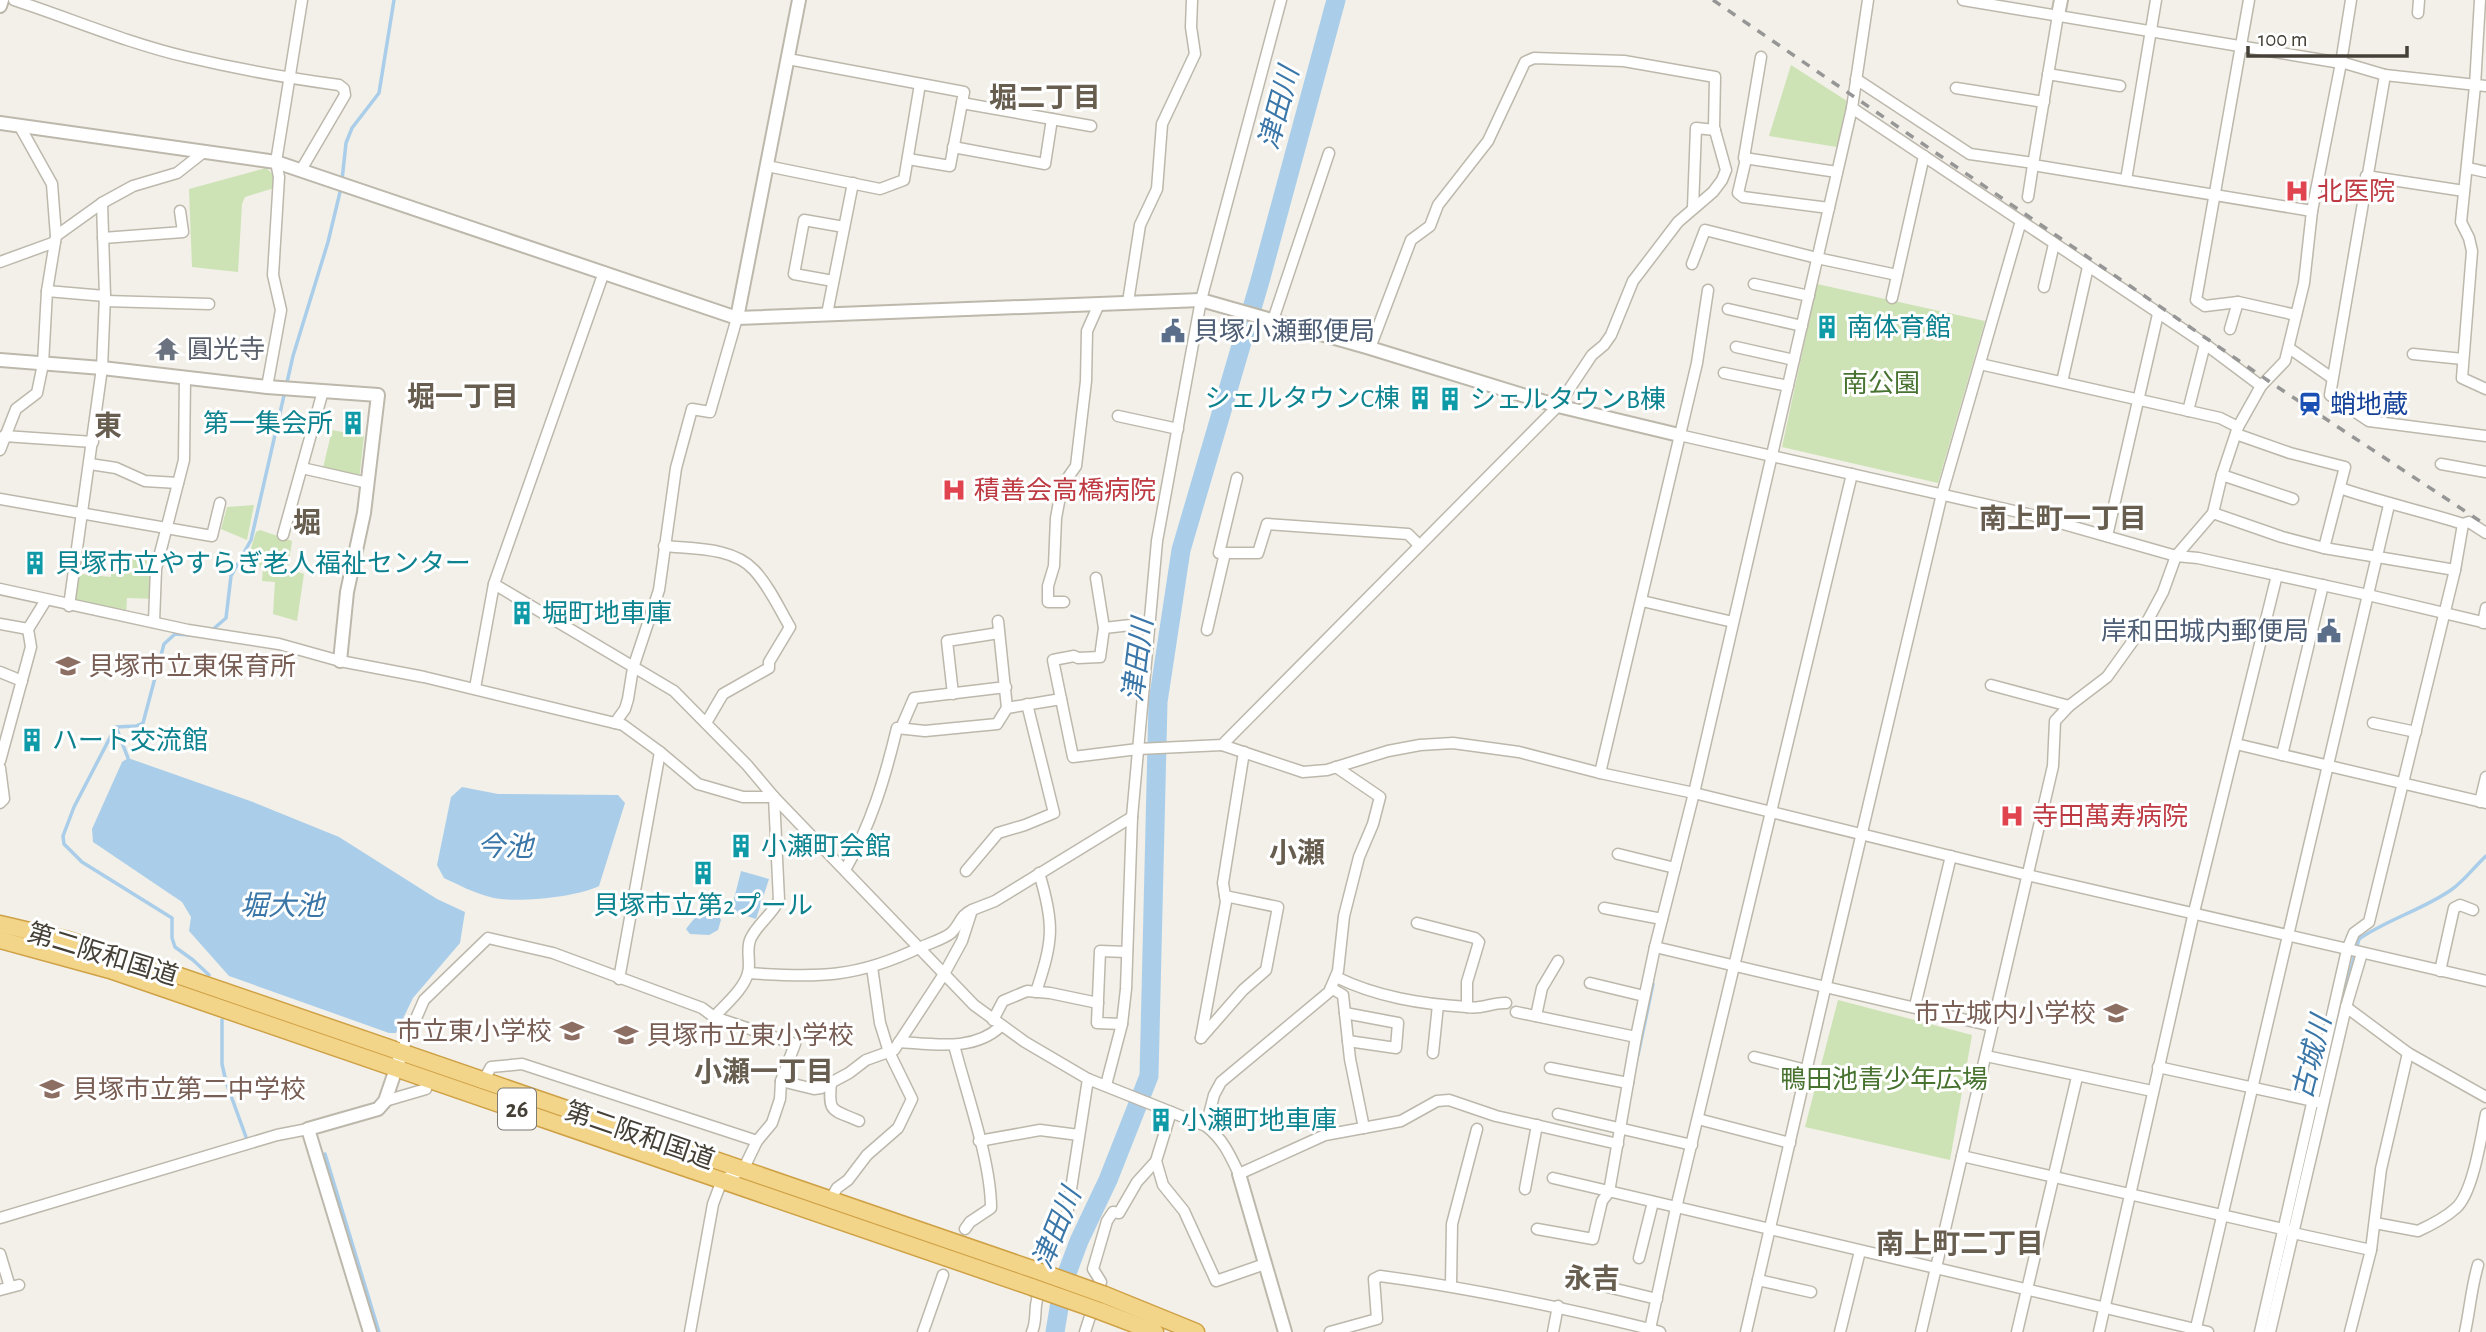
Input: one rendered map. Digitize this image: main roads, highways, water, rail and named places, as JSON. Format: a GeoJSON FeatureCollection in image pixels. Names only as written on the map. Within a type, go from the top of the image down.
{"type":"FeatureCollection","features":[{"type":"Feature","properties":{"kind":"highway","name":"第二阪和国道"},"geometry":{"type":"LineString","coordinates":[[0,924],[68,940],[124,958],[722,1180],[1035,1279]]}},
{"type":"Feature","properties":{"kind":"highway","name":"第二阪和国道"},"geometry":{"type":"LineString","coordinates":[[0,940],[110,970],[399,1060]]}},
{"type":"Feature","properties":{"kind":"highway","name":"第二阪和国道"},"geometry":{"type":"LineString","coordinates":[[480,1088],[743,1170],[1102,1303],[1196,1332]]}},
{"type":"Feature","properties":{"kind":"highway","name":"第二阪和国道"},"geometry":{"type":"LineString","coordinates":[[1102,1303],[1155,1332]]}},
{"type":"Feature","properties":{"kind":"water","name":"堀大池"},"geometry":{"type":"Polygon","coordinates":[[[128,758],[253,802],[339,837],[437,899],[465,912],[460,943],[413,998],[396,1033],[389,1033],[229,976],[189,931],[191,917],[182,902],[93,842],[92,829],[122,762],[128,758]]]}},
{"type":"Feature","properties":{"kind":"water","name":"今池"},"geometry":{"type":"Polygon","coordinates":[[[462,787],[498,794],[618,795],[625,803],[599,886],[561,896],[513,900],[484,895],[444,878],[437,865],[451,797],[462,787]]]}},
{"type":"Feature","properties":{"kind":"water"},"geometry":{"type":"Polygon","coordinates":[[[741,871],[769,879],[756,919],[731,911],[741,871]]]}},
{"type":"Feature","properties":{"kind":"water"},"geometry":{"type":"Polygon","coordinates":[[[706,911],[719,916],[721,920],[718,930],[709,935],[690,934],[686,929],[697,916],[706,911]]]}},
{"type":"Feature","properties":{"kind":"waterway"},"geometry":{"type":"LineString","coordinates":[[342,180],[346,143],[352,128],[379,93],[394,0]]}},
{"type":"Feature","properties":{"kind":"waterway","name":"津田川"},"geometry":{"type":"LineString","coordinates":[[1055,1332],[1063,1284],[1149,1076],[1158,702],[1181,550],[1260,281],[1336,0]]}},
{"type":"Feature","properties":{"kind":"waterway"},"geometry":{"type":"LineString","coordinates":[[210,632],[226,618],[231,576],[251,540],[293,356],[328,242],[341,188]]}},
{"type":"Feature","properties":{"kind":"waterway"},"geometry":{"type":"LineString","coordinates":[[128,758],[116,727],[143,723],[164,644],[175,634],[190,635]]}},
{"type":"Feature","properties":{"kind":"waterway"},"geometry":{"type":"LineString","coordinates":[[115,728],[74,807],[63,836],[64,844],[82,862],[172,918],[175,947],[209,975]]}},
{"type":"Feature","properties":{"kind":"waterway","name":"古城川"},"geometry":{"type":"LineString","coordinates":[[2341,1006],[2359,939],[2451,890],[2486,856]]}},
{"type":"Feature","properties":{"kind":"waterway"},"geometry":{"type":"LineString","coordinates":[[1638,1055],[1653,984]]}},
{"type":"Feature","properties":{"kind":"waterway"},"geometry":{"type":"LineString","coordinates":[[222,1020],[222,1064],[246,1137]]}},
{"type":"Feature","properties":{"kind":"waterway","name":"古城川"},"geometry":{"type":"LineString","coordinates":[[2267,1323],[2312,1133]]}},
{"type":"Feature","properties":{"kind":"waterway"},"geometry":{"type":"LineString","coordinates":[[325,1154],[379,1332]]}},
{"type":"Feature","properties":{"kind":"railway"},"geometry":{"type":"LineString","coordinates":[[1713,0],[2270,382],[2486,525]]}},
{"type":"Feature","properties":{"kind":"place","name":"北医院"},"geometry":{"type":"Point","coordinates":[2297,191]}},
{"type":"Feature","properties":{"kind":"place","name":"南体育館"},"geometry":{"type":"Point","coordinates":[1827,327]}},
{"type":"Feature","properties":{"kind":"place","name":"貝塚小瀬郵便局"},"geometry":{"type":"Point","coordinates":[1173,331]}},
{"type":"Feature","properties":{"kind":"place","name":"圓光寺"},"geometry":{"type":"Point","coordinates":[167,349]}},
{"type":"Feature","properties":{"kind":"place","name":"シェルタウンC棟"},"geometry":{"type":"Point","coordinates":[1420,398]}},
{"type":"Feature","properties":{"kind":"place","name":"シェルタウンB棟"},"geometry":{"type":"Point","coordinates":[1450,399]}},
{"type":"Feature","properties":{"kind":"place","name":"蛸地蔵"},"geometry":{"type":"Point","coordinates":[2310,404]}},
{"type":"Feature","properties":{"kind":"place","name":"第一集会所"},"geometry":{"type":"Point","coordinates":[353,423]}},
{"type":"Feature","properties":{"kind":"place","name":"積善会高橋病院"},"geometry":{"type":"Point","coordinates":[954,490]}},
{"type":"Feature","properties":{"kind":"place","name":"貝塚市立やすらぎ老人福祉センター"},"geometry":{"type":"Point","coordinates":[35,563]}},
{"type":"Feature","properties":{"kind":"place","name":"堀町地車庫"},"geometry":{"type":"Point","coordinates":[522,613]}},
{"type":"Feature","properties":{"kind":"place","name":"岸和田城内郵便局"},"geometry":{"type":"Point","coordinates":[2329,631]}},
{"type":"Feature","properties":{"kind":"place","name":"貝塚市立東保育所"},"geometry":{"type":"Point","coordinates":[68,666]}},
{"type":"Feature","properties":{"kind":"place","name":"ハート交流館"},"geometry":{"type":"Point","coordinates":[32,740]}},
{"type":"Feature","properties":{"kind":"place","name":"寺田萬寿病院"},"geometry":{"type":"Point","coordinates":[2012,816]}},
{"type":"Feature","properties":{"kind":"place","name":"小瀬町会館"},"geometry":{"type":"Point","coordinates":[741,846]}},
{"type":"Feature","properties":{"kind":"place","name":"貝塚市立第2プール"},"geometry":{"type":"Point","coordinates":[703,873]}},
{"type":"Feature","properties":{"kind":"place","name":"市立城内小学校"},"geometry":{"type":"Point","coordinates":[2116,1013]}},
{"type":"Feature","properties":{"kind":"place","name":"市立東小学校"},"geometry":{"type":"Point","coordinates":[572,1031]}},
{"type":"Feature","properties":{"kind":"place","name":"貝塚市立東小学校"},"geometry":{"type":"Point","coordinates":[626,1035]}},
{"type":"Feature","properties":{"kind":"place","name":"貝塚市立第二中学校"},"geometry":{"type":"Point","coordinates":[52,1089]}},
{"type":"Feature","properties":{"kind":"place","name":"小瀬町地車庫"},"geometry":{"type":"Point","coordinates":[1161,1120]}},
{"type":"Feature","properties":{"kind":"district","name":"堀二丁目"},"geometry":{"type":"Point","coordinates":[1045,97]}},
{"type":"Feature","properties":{"kind":"district","name":"堀一丁目"},"geometry":{"type":"Point","coordinates":[463,396]}},
{"type":"Feature","properties":{"kind":"district","name":"東"},"geometry":{"type":"Point","coordinates":[108,425]}},
{"type":"Feature","properties":{"kind":"district","name":"南上町一丁目"},"geometry":{"type":"Point","coordinates":[2063,518]}},
{"type":"Feature","properties":{"kind":"district","name":"堀"},"geometry":{"type":"Point","coordinates":[307,522]}},
{"type":"Feature","properties":{"kind":"district","name":"小瀬"},"geometry":{"type":"Point","coordinates":[1297,852]}},
{"type":"Feature","properties":{"kind":"district","name":"小瀬一丁目"},"geometry":{"type":"Point","coordinates":[764,1071]}},
{"type":"Feature","properties":{"kind":"district","name":"南上町二丁目"},"geometry":{"type":"Point","coordinates":[1960,1243]}},
{"type":"Feature","properties":{"kind":"district","name":"永吉"},"geometry":{"type":"Point","coordinates":[1592,1278]}},
{"type":"Feature","properties":{"kind":"park label","name":"南公園"},"geometry":{"type":"Point","coordinates":[1881,383]}},
{"type":"Feature","properties":{"kind":"park label","name":"鴨田池青少年広場"},"geometry":{"type":"Point","coordinates":[1884,1079]}}]}
